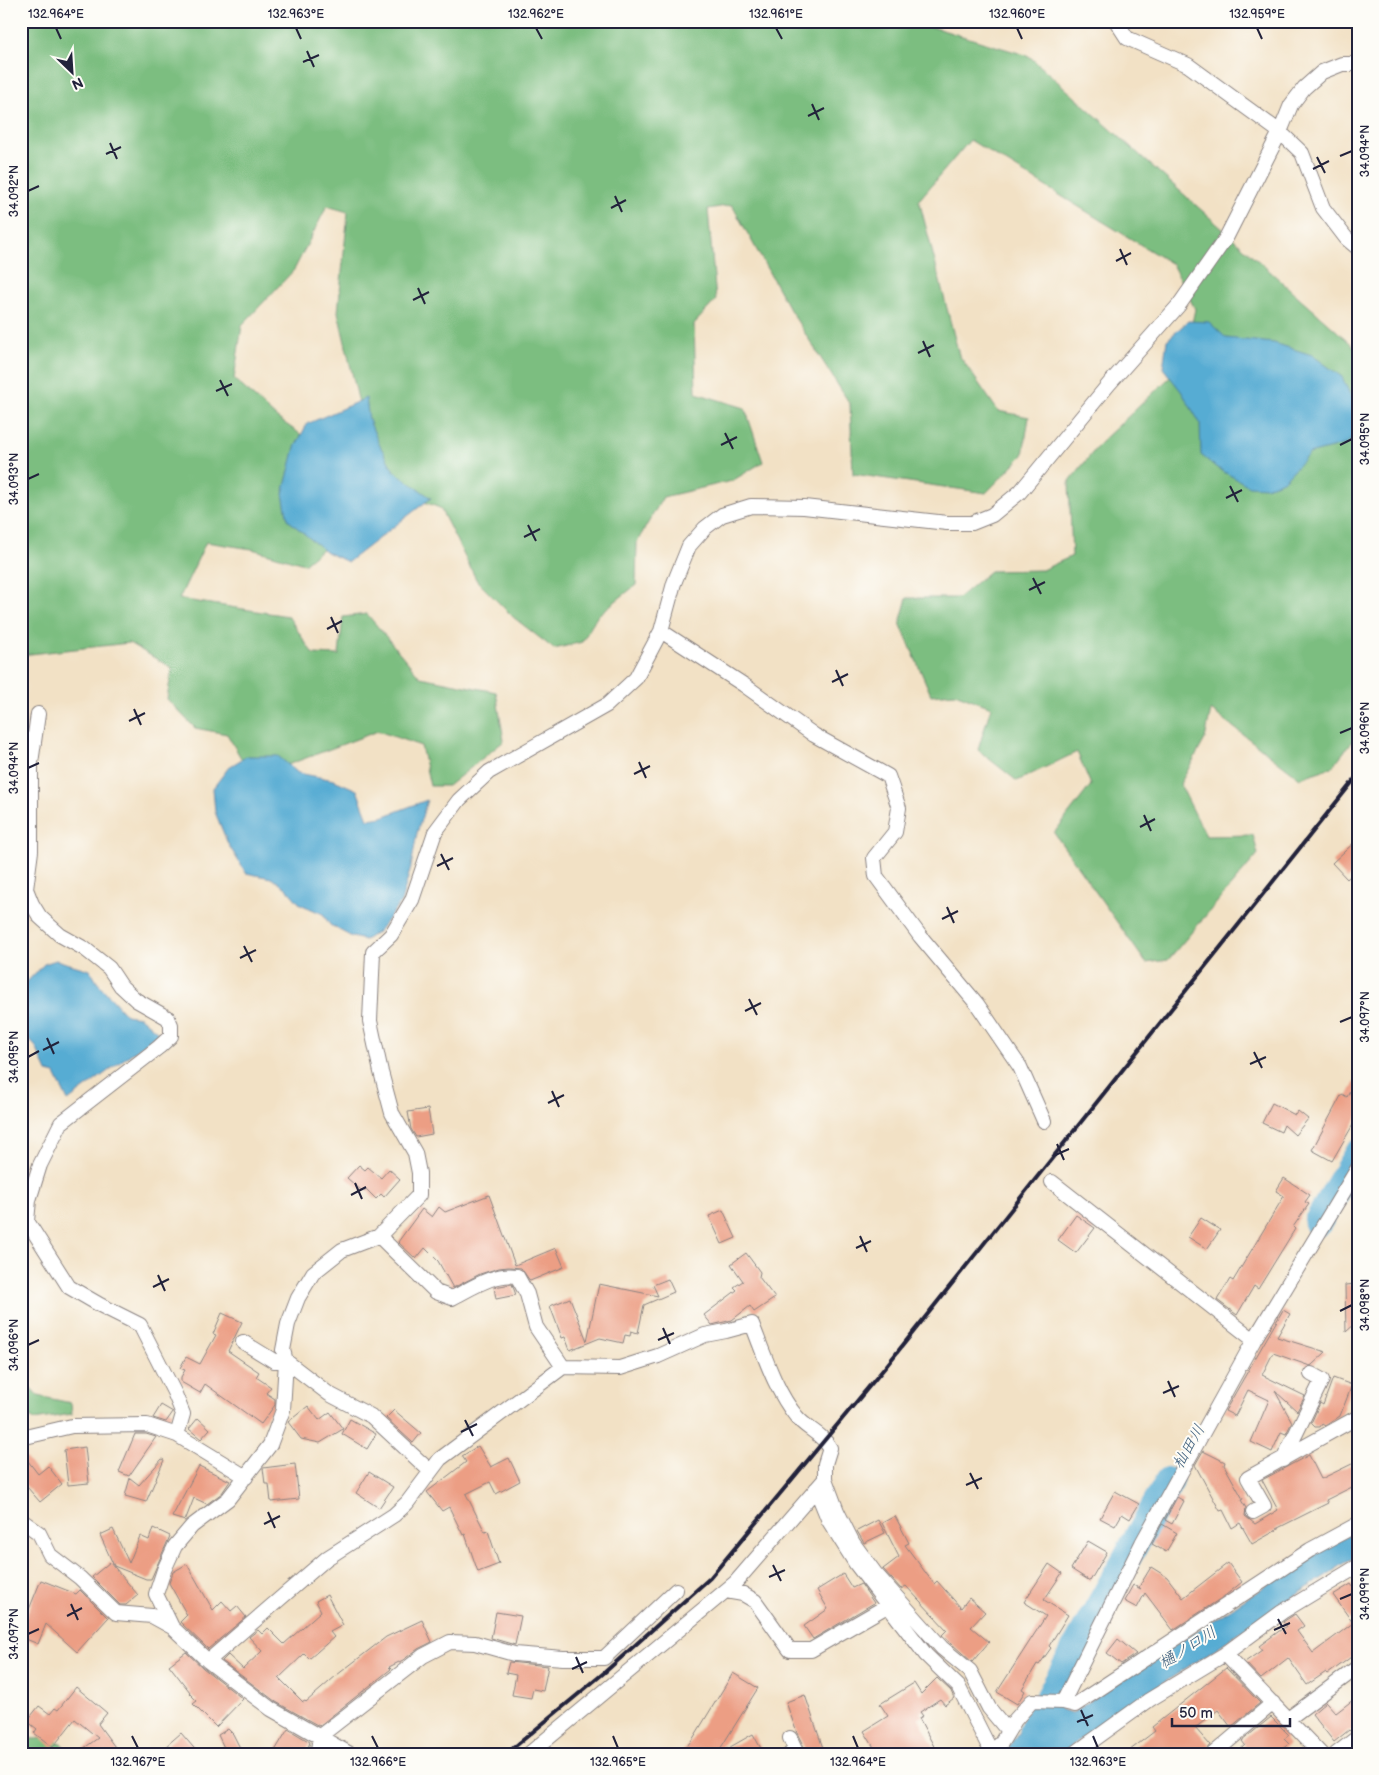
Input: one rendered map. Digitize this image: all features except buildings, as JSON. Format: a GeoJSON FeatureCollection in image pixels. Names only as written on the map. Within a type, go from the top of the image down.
{"type":"FeatureCollection","features":[{"type":"Feature","properties":{"kind":"street"},"geometry":{"type":"LineString","coordinates":[[1116,21],[1127,38],[1188,64],[1280,132],[1302,153],[1323,208],[1346,238],[1358,248]]}},
{"type":"Feature","properties":{"kind":"street"},"geometry":{"type":"LineString","coordinates":[[172,1627],[156,1594],[164,1570],[175,1546],[192,1526],[228,1499],[270,1445],[283,1410],[286,1361],[283,1350],[288,1324],[298,1298],[314,1273],[342,1250],[379,1236],[419,1195],[419,1173],[415,1153],[392,1113],[370,1021],[373,952],[391,935],[412,900],[435,832],[459,800],[489,772],[607,705],[636,678],[661,631],[674,583],[689,546],[705,528],[722,515],[751,506],[804,508],[947,523],[972,523],[992,515],[1020,492],[1109,384],[1179,305],[1226,238],[1280,132],[1291,105],[1304,88],[1322,72],[1342,64],[1358,64]]}},
{"type":"Feature","properties":{"kind":"street"},"geometry":{"type":"LineString","coordinates":[[661,631],[814,735],[888,776],[899,808],[895,832],[874,858],[876,876],[920,936],[977,1004],[1015,1059],[1044,1121]]}},
{"type":"Feature","properties":{"kind":"street"},"geometry":{"type":"LineString","coordinates":[[38,714],[31,763],[32,851],[26,889],[32,904],[40,917],[60,935],[85,949],[103,963],[109,968],[121,986],[136,1000],[168,1018],[171,1025],[170,1036],[159,1047],[61,1123],[40,1165],[29,1200],[27,1221],[69,1287],[140,1326],[174,1392],[183,1414],[177,1435]]}},
{"type":"Feature","properties":{"kind":"street"},"geometry":{"type":"LineString","coordinates":[[1063,1702],[1142,1543],[1254,1340],[1358,1168]]}},
{"type":"Feature","properties":{"kind":"street"},"geometry":{"type":"LineString","coordinates":[[1052,1182],[1254,1340]]}},
{"type":"Feature","properties":{"kind":"street"},"geometry":{"type":"LineString","coordinates":[[379,1236],[436,1292],[452,1298],[478,1284],[507,1274],[517,1276],[527,1294],[536,1326],[563,1367]]}},
{"type":"Feature","properties":{"kind":"street"},"geometry":{"type":"LineString","coordinates":[[208,1661],[327,1558],[394,1515],[407,1502],[440,1459],[563,1367],[620,1368],[658,1356],[705,1335],[752,1324],[777,1385],[796,1417],[825,1440],[830,1448],[820,1484],[736,1583],[529,1754]]}},
{"type":"Feature","properties":{"kind":"street"},"geometry":{"type":"LineString","coordinates":[[243,1342],[274,1361],[286,1361],[329,1394],[370,1416],[430,1471]]}},
{"type":"Feature","properties":{"kind":"street"},"geometry":{"type":"LineString","coordinates":[[1283,1460],[1322,1380],[1311,1374]]}},
{"type":"Feature","properties":{"kind":"street"},"geometry":{"type":"LineString","coordinates":[[1253,1512],[1264,1506],[1248,1478],[1358,1417]]}},
{"type":"Feature","properties":{"kind":"street"},"geometry":{"type":"LineString","coordinates":[[21,1438],[72,1426],[146,1425],[177,1435],[246,1477]]}},
{"type":"Feature","properties":{"kind":"street"},"geometry":{"type":"LineString","coordinates":[[820,1484],[829,1521],[856,1564],[926,1655],[958,1686],[991,1753],[1015,1720],[1032,1701],[1063,1702],[1074,1705],[1310,1550],[1358,1524]]}},
{"type":"Feature","properties":{"kind":"street"},"geometry":{"type":"LineString","coordinates":[[820,1484],[854,1543],[875,1573],[942,1648],[970,1671],[989,1708],[1008,1731]]}},
{"type":"Feature","properties":{"kind":"street"},"geometry":{"type":"LineString","coordinates":[[21,1523],[25,1522],[39,1533],[50,1555],[80,1578],[116,1613],[152,1616],[172,1627],[208,1661],[271,1709],[350,1754]]}},
{"type":"Feature","properties":{"kind":"street"},"geometry":{"type":"LineString","coordinates":[[1074,1754],[1149,1700],[1225,1654],[1282,1612],[1358,1566]]}},
{"type":"Feature","properties":{"kind":"street"},"geometry":{"type":"LineString","coordinates":[[315,1754],[318,1750],[320,1736],[423,1656],[450,1642],[476,1643],[514,1654],[564,1658],[604,1658],[676,1590]]}},
{"type":"Feature","properties":{"kind":"street"},"geometry":{"type":"LineString","coordinates":[[726,1591],[743,1594],[755,1602],[790,1650],[811,1650],[888,1606]]}},
{"type":"Feature","properties":{"kind":"street"},"geometry":{"type":"LineString","coordinates":[[1225,1654],[1321,1754]]}},
{"type":"Feature","properties":{"kind":"street"},"geometry":{"type":"LineString","coordinates":[[1288,1719],[1358,1667]]}},
{"type":"Feature","properties":{"kind":"street"},"geometry":{"type":"LineString","coordinates":[[1213,1754],[1273,1704]]}},
{"type":"Feature","properties":{"kind":"street"},"geometry":{"type":"LineString","coordinates":[[1336,1754],[1358,1737]]}},
{"type":"Feature","properties":{"kind":"street"},"geometry":{"type":"LineString","coordinates":[[790,1738],[796,1750],[790,1754]]}},
{"type":"Feature","properties":{"kind":"green space"},"geometry":{"type":"Polygon","coordinates":[[[21,21],[912,21],[1029,56],[1358,350],[1358,734],[1332,767],[1300,778],[1211,710],[1205,739],[1180,784],[1206,836],[1253,835],[1258,854],[1168,960],[1146,963],[1054,833],[1091,785],[1077,752],[1017,781],[978,750],[991,707],[955,693],[931,695],[900,623],[907,598],[958,598],[990,571],[1042,570],[1072,556],[1069,482],[1101,442],[1183,365],[1195,309],[1172,264],[970,140],[919,200],[959,355],[998,411],[1029,417],[1023,455],[986,493],[853,474],[850,404],[787,305],[732,205],[708,209],[716,300],[694,324],[696,393],[745,408],[763,462],[732,481],[663,497],[637,542],[636,585],[598,615],[582,642],[554,649],[513,617],[477,581],[440,508],[406,495],[373,464],[338,312],[348,212],[327,206],[294,270],[242,325],[234,379],[277,418],[312,442],[347,528],[304,564],[252,549],[206,542],[179,599],[288,616],[313,654],[339,655],[343,617],[367,614],[420,677],[496,692],[504,741],[448,786],[430,786],[421,746],[378,731],[282,767],[248,770],[227,734],[195,728],[167,699],[172,668],[129,643],[21,655],[21,21]]]}},
{"type":"Feature","properties":{"kind":"green space"},"geometry":{"type":"Polygon","coordinates":[[[21,1377],[38,1396],[71,1403],[72,1414],[34,1420],[21,1411],[21,1377]]]}},
{"type":"Feature","properties":{"kind":"green space"},"geometry":{"type":"Polygon","coordinates":[[[21,1735],[33,1739],[51,1738],[64,1746],[72,1754],[21,1754],[21,1735]]]}},
{"type":"Feature","properties":{"kind":"water"},"geometry":{"type":"Polygon","coordinates":[[[1188,321],[1209,322],[1226,338],[1274,343],[1312,355],[1342,377],[1358,412],[1358,430],[1347,444],[1309,454],[1283,481],[1266,487],[1249,486],[1217,468],[1201,455],[1200,423],[1181,391],[1163,368],[1167,340],[1188,321]]]}},
{"type":"Feature","properties":{"kind":"water"},"geometry":{"type":"Polygon","coordinates":[[[366,398],[369,420],[379,444],[394,471],[431,498],[348,562],[326,552],[288,520],[283,494],[295,447],[307,424],[366,398]]]}},
{"type":"Feature","properties":{"kind":"water"},"geometry":{"type":"Polygon","coordinates":[[[247,756],[278,756],[298,773],[334,780],[357,790],[368,819],[382,817],[427,800],[417,833],[411,867],[401,902],[379,931],[365,940],[352,937],[330,925],[323,914],[300,904],[285,887],[271,878],[246,873],[228,844],[215,812],[213,788],[229,767],[247,756]]]}},
{"type":"Feature","properties":{"kind":"water"},"geometry":{"type":"Polygon","coordinates":[[[56,960],[90,970],[97,982],[126,1015],[140,1017],[159,1033],[68,1101],[55,1074],[47,1072],[36,1047],[21,1031],[21,988],[44,964],[56,960]]]}},
{"type":"Feature","properties":{"kind":"water","name":"樋ノ口川"},"geometry":{"type":"Polygon","coordinates":[[[1358,1530],[1358,1557],[1345,1563],[1085,1735],[1062,1754],[1003,1754],[1030,1712],[1052,1707],[1072,1713],[1299,1564],[1358,1530]]]}},
{"type":"Feature","properties":{"kind":"waterway","name":"杣田川"},"geometry":{"type":"LineString","coordinates":[[1318,1222],[1358,1154]]}},
{"type":"Feature","properties":{"kind":"waterway","name":"杣田川"},"geometry":{"type":"LineString","coordinates":[[1033,1730],[1169,1482]]}},
{"type":"Feature","properties":{"kind":"railway"},"geometry":{"type":"LineString","coordinates":[[506,1754],[605,1672],[710,1578],[887,1365],[1358,775]]}}]}
